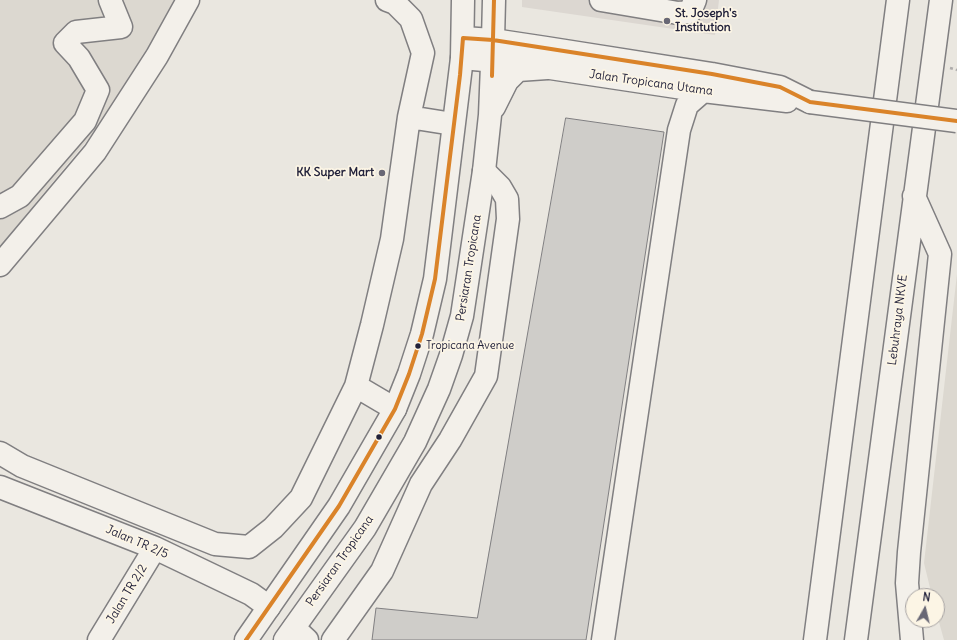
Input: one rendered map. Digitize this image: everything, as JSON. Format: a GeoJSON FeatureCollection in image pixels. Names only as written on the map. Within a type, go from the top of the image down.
{"type":"FeatureCollection","features":[{"type":"Feature","properties":{"kind":"main road"},"geometry":{"type":"LineString","coordinates":[[0,207],[20,196],[85,121],[98,90],[79,58],[66,43],[76,32],[121,26],[110,0]]}},
{"type":"Feature","properties":{"kind":"main road"},"geometry":{"type":"LineString","coordinates":[[0,265],[95,152],[158,56],[188,0]]}},
{"type":"Feature","properties":{"kind":"main road"},"geometry":{"type":"LineString","coordinates":[[0,453],[22,466],[215,544],[249,547],[273,528],[301,498],[356,386],[392,239],[410,117],[423,53],[411,20],[395,3],[386,0]]}},
{"type":"Feature","properties":{"kind":"main road"},"geometry":{"type":"LineString","coordinates":[[246,640],[339,506],[395,409],[409,374],[422,334],[435,279],[462,48],[463,0]]}},
{"type":"Feature","properties":{"kind":"main road","name":"Persiaran Tropicana"},"geometry":{"type":"LineString","coordinates":[[295,636],[365,528],[415,442],[439,389],[462,316],[484,171],[490,115],[494,0]]}},
{"type":"Feature","properties":{"kind":"main road"},"geometry":{"type":"LineString","coordinates":[[601,0],[678,13],[690,12],[695,0]]}},
{"type":"Feature","properties":{"kind":"main road"},"geometry":{"type":"LineString","coordinates":[[815,640],[898,0]]}},
{"type":"Feature","properties":{"kind":"main road","name":"Lebuhraya NKVE"},"geometry":{"type":"LineString","coordinates":[[856,640],[941,0]]}},
{"type":"Feature","properties":{"kind":"main road"},"geometry":{"type":"LineString","coordinates":[[462,48],[493,51]]}},
{"type":"Feature","properties":{"kind":"main road","name":"Jalan Tropicana Utama"},"geometry":{"type":"LineString","coordinates":[[493,51],[547,68],[661,84],[708,83]]}},
{"type":"Feature","properties":{"kind":"main road","name":"Jalan Tropicana Utama"},"geometry":{"type":"LineString","coordinates":[[493,51],[708,83],[779,101],[810,102],[957,121]]}},
{"type":"Feature","properties":{"kind":"main road"},"geometry":{"type":"LineString","coordinates":[[490,115],[507,81],[518,70],[547,68]]}},
{"type":"Feature","properties":{"kind":"main road"},"geometry":{"type":"LineString","coordinates":[[603,640],[679,130],[687,106],[708,83]]}},
{"type":"Feature","properties":{"kind":"main road"},"geometry":{"type":"LineString","coordinates":[[661,84],[675,108],[679,130]]}},
{"type":"Feature","properties":{"kind":"main road"},"geometry":{"type":"LineString","coordinates":[[410,117],[453,124]]}},
{"type":"Feature","properties":{"kind":"main road"},"geometry":{"type":"LineString","coordinates":[[333,640],[382,570],[421,484],[450,440],[486,376],[508,219],[507,199],[500,186],[484,171]]}},
{"type":"Feature","properties":{"kind":"main road"},"geometry":{"type":"LineString","coordinates":[[912,640],[908,583],[909,552],[940,254],[914,196]]}},
{"type":"Feature","properties":{"kind":"main road"},"geometry":{"type":"LineString","coordinates":[[356,386],[395,409]]}},
{"type":"Feature","properties":{"kind":"main road"},"geometry":{"type":"LineString","coordinates":[[415,442],[438,446],[450,440]]}},
{"type":"Feature","properties":{"kind":"main road","name":"Jalan TR 2/5"},"geometry":{"type":"LineString","coordinates":[[0,487],[154,548],[250,594],[269,607],[295,636]]}},
{"type":"Feature","properties":{"kind":"main road","name":"Jalan TR 2/2"},"geometry":{"type":"LineString","coordinates":[[99,640],[154,548]]}},
{"type":"Feature","properties":{"kind":"shaded area"},"geometry":{"type":"Polygon","coordinates":[[[0,0],[179,0],[146,69],[0,246],[0,0]]]}},
{"type":"Feature","properties":{"kind":"shaded area","name":"St. Joseph's Institution"},"geometry":{"type":"Polygon","coordinates":[[[522,0],[719,0],[715,35],[522,7],[522,0]]]}},
{"type":"Feature","properties":{"kind":"shaded area"},"geometry":{"type":"Polygon","coordinates":[[[957,274],[957,640],[944,640],[941,628],[945,628],[945,588],[930,588],[924,563],[957,274]]]}},
{"type":"Feature","properties":{"kind":"building","name":"Tropicana Avenue"},"geometry":{"type":"Polygon","coordinates":[[[566,118],[664,132],[586,640],[372,640],[376,608],[477,618],[566,118]]]}},
{"type":"Feature","properties":{"kind":"transit line"},"geometry":{"type":"LineString","coordinates":[[492,76],[494,0]]}},
{"type":"Feature","properties":{"kind":"transit line"},"geometry":{"type":"LineString","coordinates":[[246,640],[339,506],[395,409],[409,374],[422,334],[435,279],[460,75],[463,38],[493,40],[712,74],[780,87],[810,102],[957,121]]}},
{"type":"Feature","properties":{"kind":"place","name":"St. Joseph's Institution"},"geometry":{"type":"Point","coordinates":[667,21]}},
{"type":"Feature","properties":{"kind":"place","name":"KK Super Mart"},"geometry":{"type":"Point","coordinates":[382,173]}},
{"type":"Feature","properties":{"kind":"place","name":"Tropicana Avenue"},"geometry":{"type":"Point","coordinates":[418,346]}}]}
